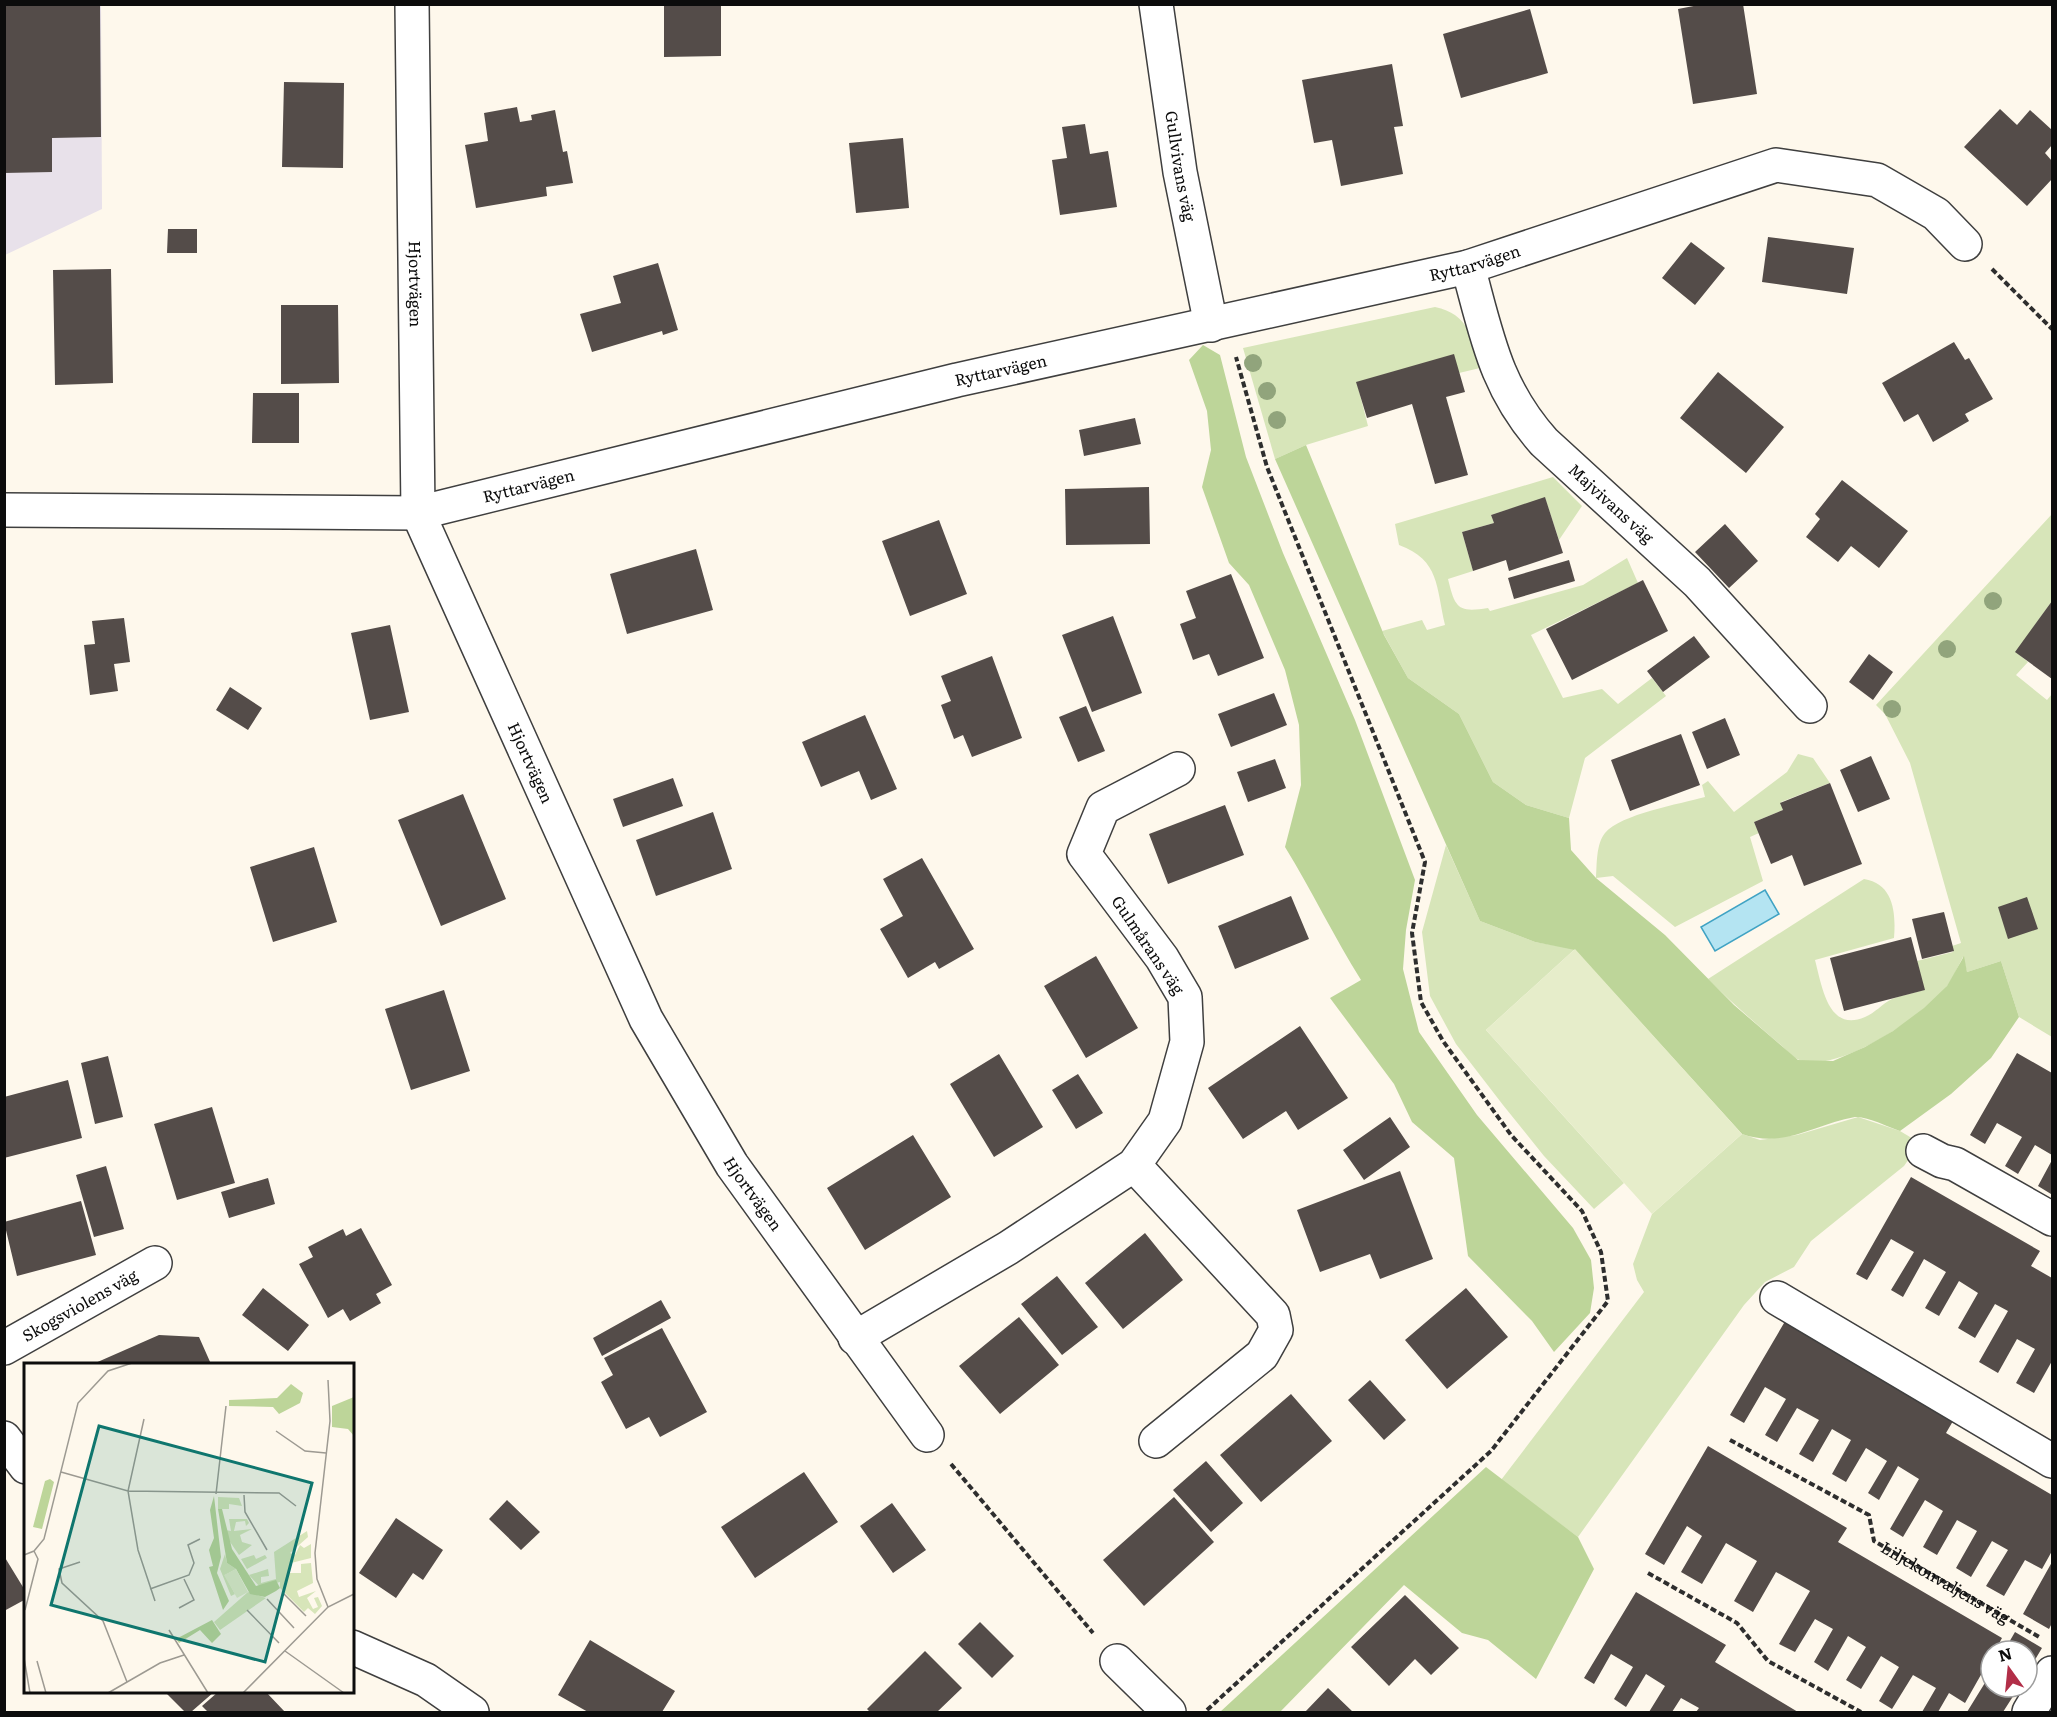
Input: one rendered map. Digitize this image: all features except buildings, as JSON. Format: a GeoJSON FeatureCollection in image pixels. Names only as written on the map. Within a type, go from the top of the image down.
{"type":"FeatureCollection","features":[{"type":"Feature","properties":{"kind":"street","name":"Hjortvägen"},"geometry":{"type":"LineString","coordinates":[[412,4],[418,513],[646,1019],[732,1165],[927,1435]]}},
{"type":"Feature","properties":{"kind":"street","name":"Gullvivans väg"},"geometry":{"type":"LineString","coordinates":[[1156,4],[1180,172],[1219,323]]}},
{"type":"Feature","properties":{"kind":"street","name":"Ryttarvägen"},"geometry":{"type":"LineString","coordinates":[[4,510],[418,513],[957,380],[1468,267],[1776,165],[1877,180],[1936,214],[1965,244]]}},
{"type":"Feature","properties":{"kind":"street","name":"Majvivans väg"},"geometry":{"type":"LineString","coordinates":[[1468,267],[1503,384],[1522,417],[1544,442],[1697,582],[1810,706]]}},
{"type":"Feature","properties":{"kind":"street","name":"Gulmårans väg"},"geometry":{"type":"LineString","coordinates":[[855,1338],[1008,1248],[1134,1165],[1165,1121],[1187,1042],[1185,997],[1162,958],[1084,854],[1103,808],[1178,769]]}},
{"type":"Feature","properties":{"kind":"street"},"geometry":{"type":"LineString","coordinates":[[1923,1151],[1942,1161],[1955,1164],[2052,1219]]}},
{"type":"Feature","properties":{"kind":"street"},"geometry":{"type":"LineString","coordinates":[[1134,1165],[1273,1315],[1276,1330],[1262,1355],[1156,1441]]}},
{"type":"Feature","properties":{"kind":"street","name":"Skogsviolens väg"},"geometry":{"type":"LineString","coordinates":[[4,1348],[155,1263]]}},
{"type":"Feature","properties":{"kind":"street"},"geometry":{"type":"LineString","coordinates":[[1776,1298],[2052,1461]]}},
{"type":"Feature","properties":{"kind":"street"},"geometry":{"type":"LineString","coordinates":[[4,1438],[24,1464]]}},
{"type":"Feature","properties":{"kind":"street"},"geometry":{"type":"LineString","coordinates":[[354,1648],[426,1680],[472,1713]]}},
{"type":"Feature","properties":{"kind":"street"},"geometry":{"type":"LineString","coordinates":[[1117,1661],[1169,1713]]}},
{"type":"Feature","properties":{"kind":"street"},"geometry":{"type":"LineString","coordinates":[[2030,1713],[2052,1673]]}},
{"type":"Feature","properties":{"kind":"path"},"geometry":{"type":"LineString","coordinates":[[1965,244],[2052,329]]}},
{"type":"Feature","properties":{"kind":"path"},"geometry":{"type":"LineString","coordinates":[[1204,1713],[1491,1451],[1608,1301],[1601,1252],[1582,1211],[1511,1135],[1443,1041],[1422,1002],[1412,933],[1425,862],[1267,467],[1219,323]]}},
{"type":"Feature","properties":{"kind":"path"},"geometry":{"type":"LineString","coordinates":[[927,1435],[1117,1661]]}},
{"type":"Feature","properties":{"kind":"path","name":"Liljekonvaljens väg"},"geometry":{"type":"LineString","coordinates":[[1730,1440],[1869,1515],[1874,1540],[2043,1639]]}},
{"type":"Feature","properties":{"kind":"path"},"geometry":{"type":"LineString","coordinates":[[1648,1573],[1737,1623],[1768,1661],[1862,1713]]}},
{"type":"Feature","properties":{"kind":"shaded area"},"geometry":{"type":"Polygon","coordinates":[[[4,5],[101,5],[102,209],[5,255],[4,5]]]}},
{"type":"Feature","properties":{"kind":"green space"},"geometry":{"type":"Polygon","coordinates":[[[1435,307],[1446,310],[1462,321],[1471,337],[1480,368],[1459,373],[1357,383],[1368,426],[1306,445],[1275,459],[1243,348],[1435,307]]]}},
{"type":"Feature","properties":{"kind":"green space"},"geometry":{"type":"Polygon","coordinates":[[[1203,345],[1220,355],[1246,457],[1283,553],[1355,720],[1415,880],[1406,930],[1403,969],[1419,1032],[1477,1115],[1573,1228],[1591,1260],[1594,1288],[1590,1313],[1554,1352],[1532,1321],[1468,1256],[1454,1158],[1412,1122],[1394,1084],[1330,998],[1361,980],[1285,847],[1301,785],[1299,725],[1285,670],[1249,585],[1229,563],[1202,487],[1211,450],[1207,411],[1189,360],[1203,345]]]}},
{"type":"Feature","properties":{"kind":"green space"},"geometry":{"type":"Polygon","coordinates":[[[1306,445],[1384,635],[1408,678],[1459,714],[1493,782],[1526,805],[1569,818],[1571,850],[1596,878],[1665,935],[1734,1005],[1798,1060],[1833,1061],[1893,1031],[1924,1008],[1947,986],[1964,956],[1967,972],[2001,961],[2019,1017],[1991,1058],[1951,1094],[1900,1131],[1871,1120],[1855,1117],[1786,1137],[1772,1139],[1742,1134],[1575,950],[1535,942],[1480,921],[1275,459],[1306,445]]]}},
{"type":"Feature","properties":{"kind":"green space"},"geometry":{"type":"Polygon","coordinates":[[[1553,477],[1582,506],[1559,540],[1545,498],[1491,515],[1494,523],[1462,532],[1473,571],[1448,579],[1459,606],[1470,610],[1488,608],[1490,611],[1583,585],[1627,558],[1638,583],[1531,635],[1563,698],[1602,689],[1618,704],[1652,678],[1666,696],[1585,758],[1569,818],[1526,805],[1493,782],[1459,714],[1408,678],[1382,631],[1422,620],[1427,630],[1445,625],[1434,576],[1422,558],[1399,545],[1395,524],[1553,477]]]}},
{"type":"Feature","properties":{"kind":"green space"},"geometry":{"type":"Polygon","coordinates":[[[2052,514],[2052,601],[2016,652],[2028,662],[2016,675],[2047,700],[2052,694],[2052,1037],[2019,1017],[2001,961],[1967,972],[1963,957],[1948,985],[1937,998],[1878,1040],[1833,1059],[1813,1062],[1797,1059],[1708,979],[1864,879],[1874,882],[1887,893],[1893,910],[1894,938],[1815,960],[1824,994],[1835,1013],[1853,1020],[1865,1017],[1892,999],[1924,990],[1917,961],[1953,952],[1952,946],[1961,943],[1910,763],[1885,714],[1876,705],[2052,514]]]}},
{"type":"Feature","properties":{"kind":"green space"},"geometry":{"type":"Polygon","coordinates":[[[1798,754],[1813,758],[1830,783],[1781,802],[1783,810],[1754,822],[1759,833],[1750,837],[1763,881],[1675,927],[1613,876],[1596,878],[1600,843],[1605,833],[1613,826],[1637,815],[1705,797],[1702,785],[1708,781],[1734,812],[1787,772],[1798,754]]]}},
{"type":"Feature","properties":{"kind":"green space"},"geometry":{"type":"Polygon","coordinates":[[[1446,845],[1480,921],[1535,942],[1575,949],[1486,1030],[1624,1183],[1594,1209],[1544,1156],[1456,1044],[1430,996],[1422,932],[1446,845]]]}},
{"type":"Feature","properties":{"kind":"green space"},"geometry":{"type":"Polygon","coordinates":[[[1575,949],[1742,1134],[1652,1214],[1486,1030],[1575,949]]]}},
{"type":"Feature","properties":{"kind":"green space"},"geometry":{"type":"Polygon","coordinates":[[[1858,1117],[1900,1131],[1920,1143],[1904,1166],[1811,1241],[1794,1267],[1765,1282],[1744,1305],[1578,1537],[1501,1480],[1644,1292],[1637,1280],[1633,1264],[1652,1214],[1742,1134],[1760,1140],[1797,1135],[1858,1117]]]}},
{"type":"Feature","properties":{"kind":"green space"},"geometry":{"type":"Polygon","coordinates":[[[1486,1467],[1578,1537],[1594,1569],[1536,1679],[1488,1640],[1462,1633],[1404,1585],[1280,1712],[1220,1712],[1486,1467]]]}},
{"type":"Feature","properties":{"kind":"water"},"geometry":{"type":"Polygon","coordinates":[[[1765,890],[1779,914],[1715,951],[1701,927],[1765,890]]]}}]}
